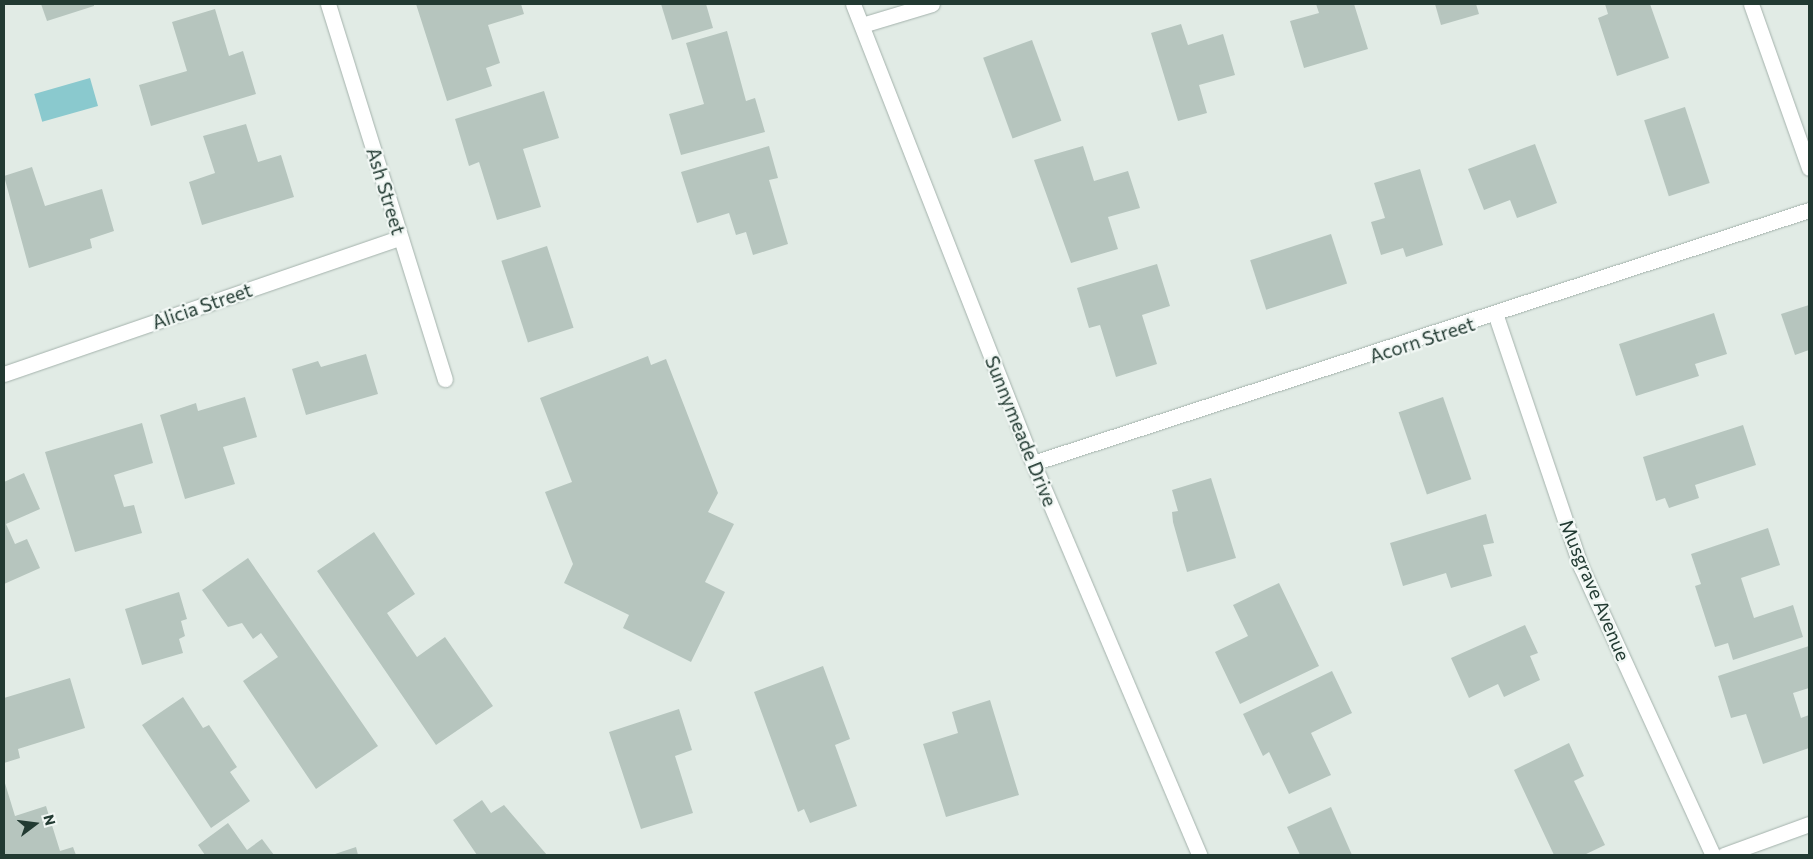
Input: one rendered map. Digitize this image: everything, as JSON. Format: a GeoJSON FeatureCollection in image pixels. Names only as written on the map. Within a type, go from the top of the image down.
{"type":"FeatureCollection","features":[{"type":"Feature","properties":{"kind":"street","name":"Ash Street"},"geometry":{"type":"LineString","coordinates":[[328,4],[445,379]]}},
{"type":"Feature","properties":{"kind":"street","name":"Sunnymeade Drive"},"geometry":{"type":"LineString","coordinates":[[853,4],[1033,464],[1198,855]]}},
{"type":"Feature","properties":{"kind":"street"},"geometry":{"type":"LineString","coordinates":[[862,25],[932,4]]}},
{"type":"Feature","properties":{"kind":"street"},"geometry":{"type":"LineString","coordinates":[[1751,4],[1809,168]]}},
{"type":"Feature","properties":{"kind":"street","name":"Acorn Street"},"geometry":{"type":"LineString","coordinates":[[1033,464],[1496,316],[1809,210]]}},
{"type":"Feature","properties":{"kind":"street","name":"Alicia Street"},"geometry":{"type":"LineString","coordinates":[[4,374],[400,238]]}},
{"type":"Feature","properties":{"kind":"street","name":"Musgrave Avenue"},"geometry":{"type":"LineString","coordinates":[[1496,316],[1581,567],[1713,855]]}},
{"type":"Feature","properties":{"kind":"street"},"geometry":{"type":"LineString","coordinates":[[1724,855],[1809,824]]}},
{"type":"Feature","properties":{"kind":"water"},"geometry":{"type":"Polygon","coordinates":[[[90,78],[98,106],[42,122],[34,94],[90,78]]]}},
{"type":"Feature","properties":{"kind":"building"},"geometry":{"type":"Polygon","coordinates":[[[41,4],[94,4],[94,6],[47,21],[41,4]]]}},
{"type":"Feature","properties":{"kind":"building"},"geometry":{"type":"Polygon","coordinates":[[[416,4],[521,4],[524,14],[488,25],[500,63],[486,68],[492,86],[447,101],[416,4]]]}},
{"type":"Feature","properties":{"kind":"building"},"geometry":{"type":"Polygon","coordinates":[[[661,4],[706,4],[713,28],[672,40],[661,4]]]}},
{"type":"Feature","properties":{"kind":"building"},"geometry":{"type":"Polygon","coordinates":[[[1316,4],[1354,4],[1368,49],[1304,68],[1290,21],[1319,13],[1316,4]]]}},
{"type":"Feature","properties":{"kind":"building"},"geometry":{"type":"Polygon","coordinates":[[[1435,4],[1476,4],[1479,14],[1441,25],[1435,4]]]}},
{"type":"Feature","properties":{"kind":"building"},"geometry":{"type":"Polygon","coordinates":[[[1605,4],[1650,4],[1669,58],[1617,76],[1598,18],[1608,14],[1605,4]]]}},
{"type":"Feature","properties":{"kind":"building"},"geometry":{"type":"Polygon","coordinates":[[[215,9],[229,56],[243,51],[256,94],[151,126],[139,85],[187,71],[172,22],[215,9]]]}},
{"type":"Feature","properties":{"kind":"building"},"geometry":{"type":"Polygon","coordinates":[[[1181,24],[1188,45],[1223,34],[1235,75],[1199,85],[1207,113],[1178,121],[1151,33],[1181,24]]]}},
{"type":"Feature","properties":{"kind":"building"},"geometry":{"type":"Polygon","coordinates":[[[727,31],[746,101],[755,98],[765,132],[681,155],[669,114],[704,104],[686,43],[727,31]]]}},
{"type":"Feature","properties":{"kind":"building"},"geometry":{"type":"Polygon","coordinates":[[[1032,40],[1061,121],[1013,139],[983,58],[1032,40]]]}},
{"type":"Feature","properties":{"kind":"building"},"geometry":{"type":"Polygon","coordinates":[[[544,91],[559,138],[523,149],[541,207],[497,220],[479,162],[469,166],[455,119],[544,91]]]}},
{"type":"Feature","properties":{"kind":"building"},"geometry":{"type":"Polygon","coordinates":[[[1685,107],[1710,183],[1669,196],[1644,120],[1685,107]]]}},
{"type":"Feature","properties":{"kind":"building"},"geometry":{"type":"Polygon","coordinates":[[[246,124],[258,162],[281,155],[294,197],[202,225],[189,182],[215,173],[203,136],[246,124]]]}},
{"type":"Feature","properties":{"kind":"building"},"geometry":{"type":"Polygon","coordinates":[[[1535,144],[1557,203],[1517,218],[1510,200],[1484,210],[1468,169],[1535,144]]]}},
{"type":"Feature","properties":{"kind":"building"},"geometry":{"type":"Polygon","coordinates":[[[769,146],[778,178],[769,180],[788,244],[753,255],[746,232],[736,235],[729,213],[697,223],[681,172],[769,146]]]}},
{"type":"Feature","properties":{"kind":"building"},"geometry":{"type":"Polygon","coordinates":[[[1083,146],[1094,181],[1128,171],[1140,208],[1108,217],[1118,249],[1071,263],[1034,160],[1083,146]]]}},
{"type":"Feature","properties":{"kind":"building"},"geometry":{"type":"Polygon","coordinates":[[[32,167],[45,206],[102,189],[114,231],[90,239],[92,248],[29,268],[4,176],[32,167]]]}},
{"type":"Feature","properties":{"kind":"building"},"geometry":{"type":"Polygon","coordinates":[[[1420,169],[1443,245],[1406,257],[1403,248],[1381,255],[1371,222],[1385,218],[1374,183],[1420,169]]]}},
{"type":"Feature","properties":{"kind":"building"},"geometry":{"type":"Polygon","coordinates":[[[1331,234],[1347,283],[1266,310],[1250,260],[1331,234]]]}},
{"type":"Feature","properties":{"kind":"building"},"geometry":{"type":"Polygon","coordinates":[[[547,246],[574,328],[528,343],[501,261],[547,246]]]}},
{"type":"Feature","properties":{"kind":"building"},"geometry":{"type":"Polygon","coordinates":[[[1157,264],[1170,306],[1142,315],[1157,364],[1116,377],[1100,325],[1089,328],[1077,288],[1157,264]]]}},
{"type":"Feature","properties":{"kind":"building"},"geometry":{"type":"Polygon","coordinates":[[[1809,305],[1809,350],[1795,355],[1781,314],[1809,305]]]}},
{"type":"Feature","properties":{"kind":"building"},"geometry":{"type":"Polygon","coordinates":[[[1714,313],[1727,354],[1695,364],[1699,376],[1636,396],[1619,344],[1714,313]]]}},
{"type":"Feature","properties":{"kind":"building"},"geometry":{"type":"Polygon","coordinates":[[[366,354],[378,394],[306,415],[292,369],[318,361],[321,367],[366,354]]]}},
{"type":"Feature","properties":{"kind":"building"},"geometry":{"type":"Polygon","coordinates":[[[648,356],[651,365],[666,359],[718,493],[708,512],[734,524],[705,582],[725,592],[691,662],[623,628],[629,615],[564,583],[573,564],[545,492],[572,482],[540,398],[648,356]]]}},
{"type":"Feature","properties":{"kind":"building"},"geometry":{"type":"Polygon","coordinates":[[[245,397],[257,437],[223,447],[235,484],[185,499],[160,415],[196,403],[198,411],[245,397]]]}},
{"type":"Feature","properties":{"kind":"building"},"geometry":{"type":"Polygon","coordinates":[[[1443,397],[1471,479],[1427,495],[1399,412],[1443,397]]]}},
{"type":"Feature","properties":{"kind":"building"},"geometry":{"type":"Polygon","coordinates":[[[142,423],[153,463],[114,475],[124,507],[134,505],[142,533],[75,552],[45,452],[142,423]]]}},
{"type":"Feature","properties":{"kind":"building"},"geometry":{"type":"Polygon","coordinates":[[[1743,425],[1756,465],[1695,485],[1699,498],[1669,508],[1665,498],[1656,501],[1643,457],[1743,425]]]}},
{"type":"Feature","properties":{"kind":"building"},"geometry":{"type":"Polygon","coordinates":[[[24,473],[40,509],[6,524],[15,544],[27,539],[40,568],[4,584],[4,482],[24,473]]]}},
{"type":"Feature","properties":{"kind":"building"},"geometry":{"type":"Polygon","coordinates":[[[1211,478],[1236,558],[1187,572],[1173,522],[1172,512],[1178,511],[1172,490],[1211,478]]]}},
{"type":"Feature","properties":{"kind":"building"},"geometry":{"type":"Polygon","coordinates":[[[1486,514],[1494,543],[1483,545],[1492,576],[1451,588],[1446,573],[1403,586],[1390,543],[1486,514]]]}},
{"type":"Feature","properties":{"kind":"building"},"geometry":{"type":"Polygon","coordinates":[[[1768,528],[1780,565],[1741,578],[1754,618],[1793,605],[1803,637],[1733,660],[1728,643],[1715,647],[1695,586],[1701,584],[1691,554],[1768,528]]]}},
{"type":"Feature","properties":{"kind":"building"},"geometry":{"type":"Polygon","coordinates":[[[374,532],[415,594],[387,613],[417,657],[445,637],[493,706],[436,745],[317,571],[374,532]]]}},
{"type":"Feature","properties":{"kind":"building"},"geometry":{"type":"Polygon","coordinates":[[[248,558],[378,746],[316,789],[243,681],[278,657],[261,633],[253,639],[242,623],[228,627],[202,590],[248,558]]]}},
{"type":"Feature","properties":{"kind":"building"},"geometry":{"type":"Polygon","coordinates":[[[1279,583],[1319,666],[1240,704],[1215,652],[1248,636],[1233,605],[1279,583]]]}},
{"type":"Feature","properties":{"kind":"building"},"geometry":{"type":"Polygon","coordinates":[[[179,592],[187,619],[181,621],[185,636],[179,639],[183,653],[142,665],[125,609],[179,592]]]}},
{"type":"Feature","properties":{"kind":"building"},"geometry":{"type":"Polygon","coordinates":[[[1525,625],[1538,653],[1530,656],[1540,680],[1504,697],[1498,684],[1469,698],[1451,658],[1525,625]]]}},
{"type":"Feature","properties":{"kind":"building"},"geometry":{"type":"Polygon","coordinates":[[[1809,646],[1809,688],[1793,693],[1801,718],[1809,715],[1809,748],[1763,764],[1746,714],[1731,718],[1718,676],[1809,646]]]}},
{"type":"Feature","properties":{"kind":"building"},"geometry":{"type":"Polygon","coordinates":[[[823,666],[850,739],[835,745],[857,806],[810,823],[804,809],[798,812],[754,692],[823,666]]]}},
{"type":"Feature","properties":{"kind":"building"},"geometry":{"type":"Polygon","coordinates":[[[1332,671],[1352,713],[1311,733],[1331,775],[1289,794],[1269,752],[1263,756],[1243,714],[1332,671]]]}},
{"type":"Feature","properties":{"kind":"building"},"geometry":{"type":"Polygon","coordinates":[[[70,678],[85,728],[18,749],[20,758],[4,763],[4,698],[70,678]]]}},
{"type":"Feature","properties":{"kind":"building"},"geometry":{"type":"Polygon","coordinates":[[[183,697],[203,728],[209,725],[237,767],[230,772],[250,801],[211,828],[142,725],[183,697]]]}},
{"type":"Feature","properties":{"kind":"building"},"geometry":{"type":"Polygon","coordinates":[[[990,700],[1019,795],[946,817],[923,744],[958,733],[952,712],[990,700]]]}},
{"type":"Feature","properties":{"kind":"building"},"geometry":{"type":"Polygon","coordinates":[[[679,709],[692,750],[675,756],[693,813],[641,829],[609,732],[679,709]]]}},
{"type":"Feature","properties":{"kind":"building"},"geometry":{"type":"Polygon","coordinates":[[[1569,743],[1584,776],[1574,781],[1605,845],[1584,855],[1554,855],[1514,770],[1569,743]]]}},
{"type":"Feature","properties":{"kind":"building"},"geometry":{"type":"Polygon","coordinates":[[[4,780],[15,816],[46,806],[60,851],[73,847],[76,855],[4,855],[4,780]]]}},
{"type":"Feature","properties":{"kind":"building"},"geometry":{"type":"Polygon","coordinates":[[[482,800],[491,813],[504,805],[547,855],[477,855],[453,820],[482,800]]]}},
{"type":"Feature","properties":{"kind":"building"},"geometry":{"type":"Polygon","coordinates":[[[1331,807],[1352,855],[1300,855],[1287,827],[1331,807]]]}},
{"type":"Feature","properties":{"kind":"building"},"geometry":{"type":"Polygon","coordinates":[[[228,823],[247,850],[262,839],[274,855],[205,855],[198,845],[228,823]]]}},
{"type":"Feature","properties":{"kind":"building"},"geometry":{"type":"Polygon","coordinates":[[[356,847],[358,855],[332,855],[356,847]]]}}]}
